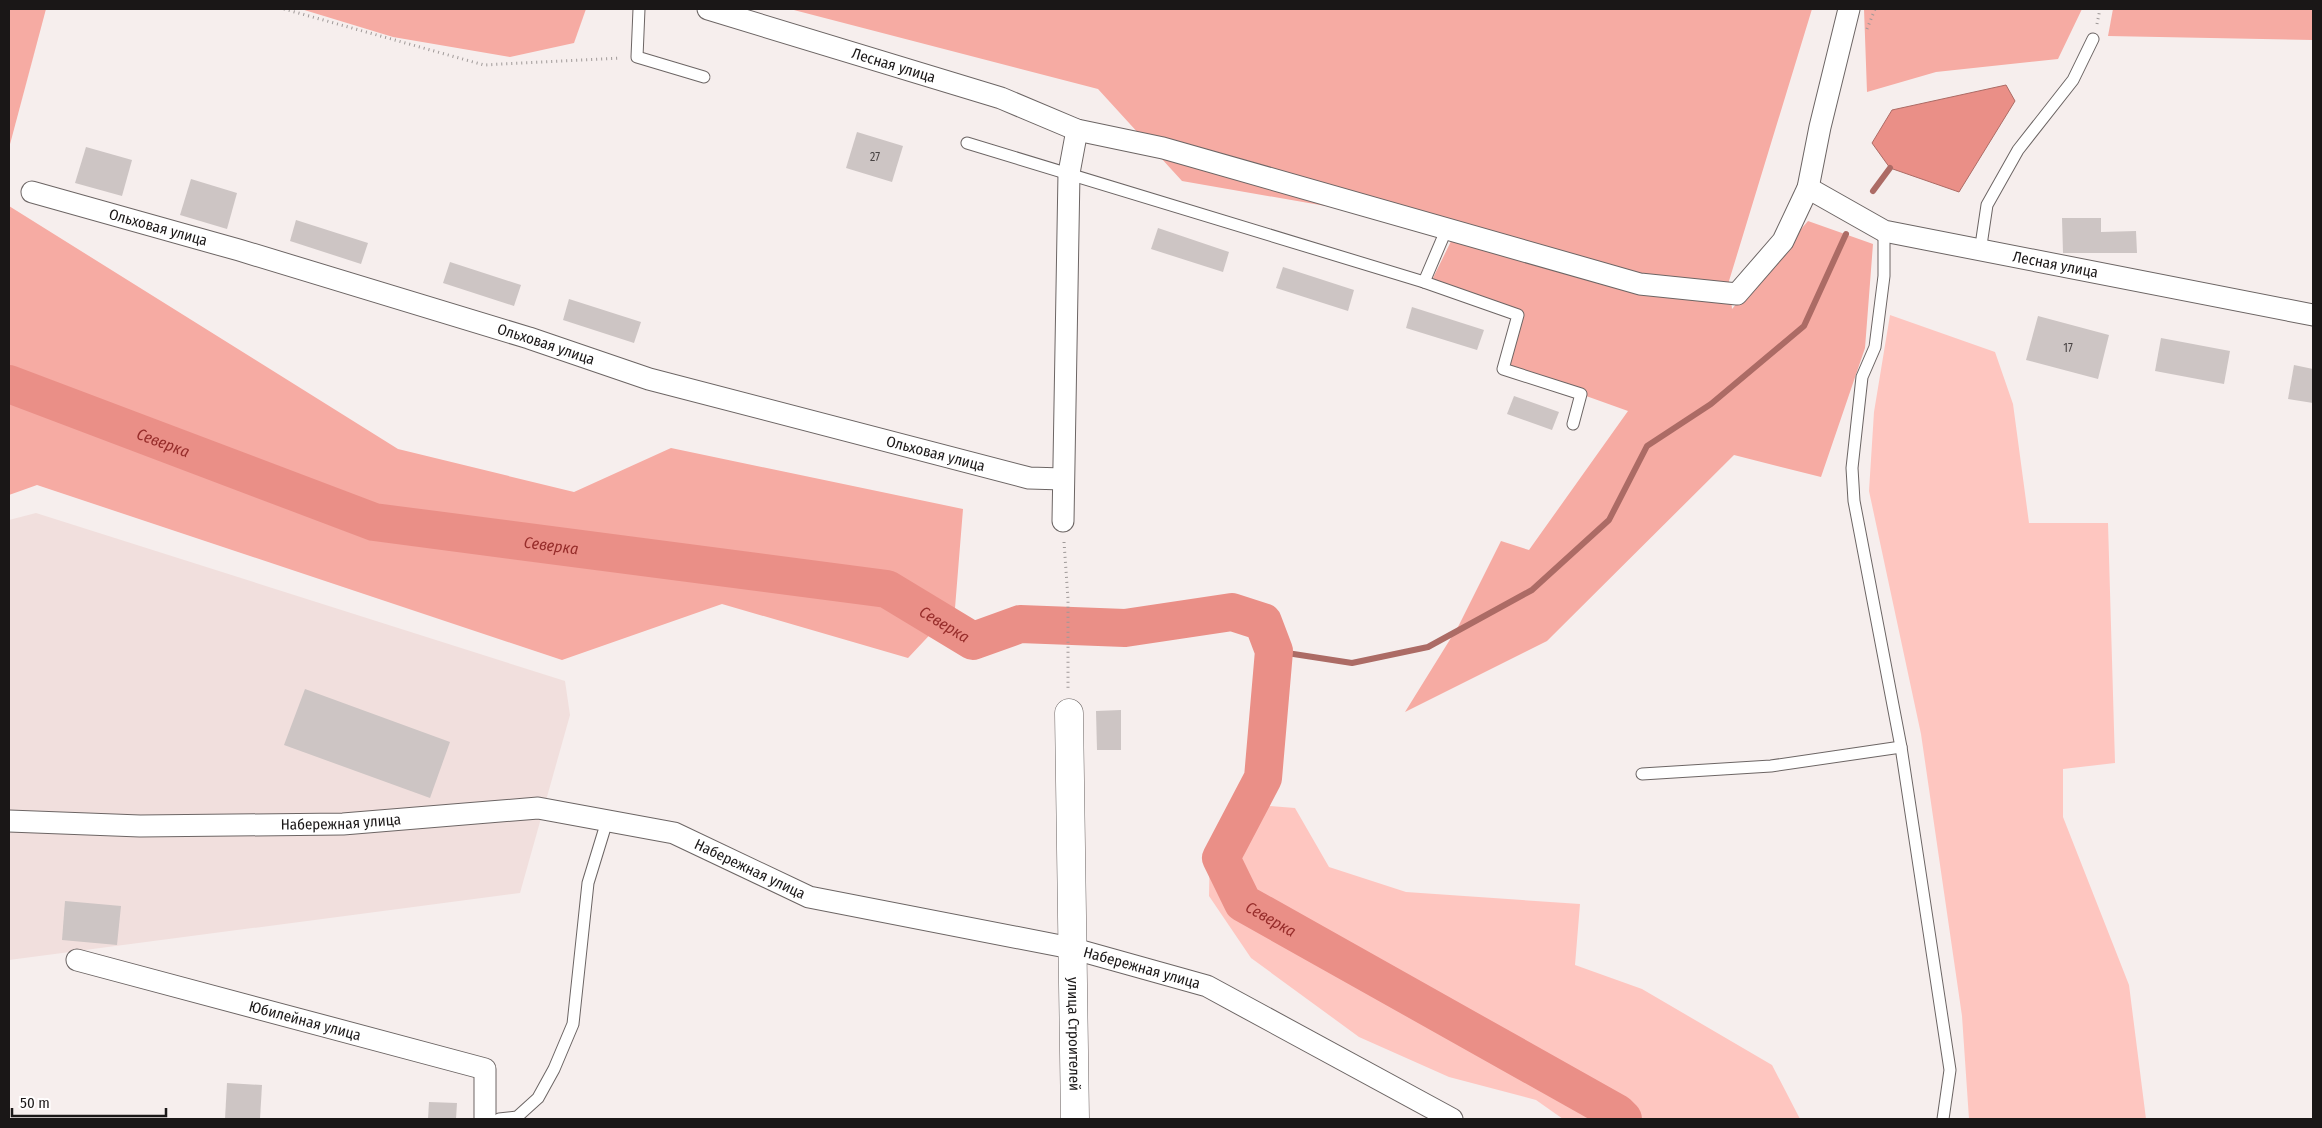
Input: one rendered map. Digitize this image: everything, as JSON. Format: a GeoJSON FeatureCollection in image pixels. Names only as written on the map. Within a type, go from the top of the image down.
{"type":"FeatureCollection","features":[{"type":"Feature","properties":{"kind":"street","name":"Лесная улица"},"geometry":{"type":"LineString","coordinates":[[708,9],[1001,98],[1077,130],[1163,148],[1640,284],[1736,294],[1783,241],[1808,188],[1884,231],[1980,252],[2313,315]]}},
{"type":"Feature","properties":{"kind":"street"},"geometry":{"type":"LineString","coordinates":[[1808,188],[1820,128],[1849,9]]}},
{"type":"Feature","properties":{"kind":"street"},"geometry":{"type":"LineString","coordinates":[[1063,521],[1069,173],[1077,130]]}},
{"type":"Feature","properties":{"kind":"street","name":"Ольховая улица"},"geometry":{"type":"LineString","coordinates":[[32,192],[248,253],[529,338],[649,379],[1029,478],[1063,479]]}},
{"type":"Feature","properties":{"kind":"street","name":"улица Строителей"},"geometry":{"type":"LineString","coordinates":[[1069,713],[1075,1119]]}},
{"type":"Feature","properties":{"kind":"street","name":"Набережная улица"},"geometry":{"type":"LineString","coordinates":[[9,821],[140,826],[343,824],[538,808],[674,834],[809,896],[1071,948],[1207,986],[1452,1119]]}},
{"type":"Feature","properties":{"kind":"street","name":"Юбилейная улица"},"geometry":{"type":"LineString","coordinates":[[77,960],[485,1069],[485,1119]]}},
{"type":"Feature","properties":{"kind":"lane"},"geometry":{"type":"LineString","coordinates":[[639,9],[637,57],[704,76]]}},
{"type":"Feature","properties":{"kind":"lane"},"geometry":{"type":"LineString","coordinates":[[1980,252],[1987,205],[2018,150],[2073,80],[2093,39]]}},
{"type":"Feature","properties":{"kind":"lane"},"geometry":{"type":"LineString","coordinates":[[968,143],[1424,282],[1518,315],[1503,369],[1581,394],[1573,424]]}},
{"type":"Feature","properties":{"kind":"lane"},"geometry":{"type":"LineString","coordinates":[[1424,282],[1447,228]]}},
{"type":"Feature","properties":{"kind":"lane"},"geometry":{"type":"LineString","coordinates":[[1884,231],[1884,276],[1875,347],[1862,378],[1852,468],[1854,501],[1901,746],[1950,1070],[1943,1119]]}},
{"type":"Feature","properties":{"kind":"lane"},"geometry":{"type":"LineString","coordinates":[[1642,774],[1771,766],[1901,746]]}},
{"type":"Feature","properties":{"kind":"lane"},"geometry":{"type":"LineString","coordinates":[[499,1119],[517,1117],[538,1098],[554,1069],[573,1024],[588,884],[607,821]]}},
{"type":"Feature","properties":{"kind":"path"},"geometry":{"type":"LineString","coordinates":[[284,9],[484,64],[637,57]]}},
{"type":"Feature","properties":{"kind":"path"},"geometry":{"type":"LineString","coordinates":[[1063,521],[1068,599],[1069,713]]}},
{"type":"Feature","properties":{"kind":"shaded area"},"geometry":{"type":"Polygon","coordinates":[[[9,9],[46,9],[9,148],[9,9]]]}},
{"type":"Feature","properties":{"kind":"shaded area"},"geometry":{"type":"Polygon","coordinates":[[[301,9],[586,9],[574,43],[510,57],[393,37],[301,9]]]}},
{"type":"Feature","properties":{"kind":"shaded area"},"geometry":{"type":"Polygon","coordinates":[[[790,9],[1812,9],[1729,281],[1732,309],[1808,221],[1873,244],[1865,348],[1821,477],[1734,455],[1547,641],[1405,712],[1459,625],[1501,541],[1529,550],[1628,411],[1508,368],[1523,312],[1432,280],[1457,229],[1182,181],[1098,89],[790,9]]]}},
{"type":"Feature","properties":{"kind":"shaded area"},"geometry":{"type":"Polygon","coordinates":[[[1864,9],[2082,9],[2058,59],[1936,72],[1867,92],[1864,9]]]}},
{"type":"Feature","properties":{"kind":"shaded area"},"geometry":{"type":"Polygon","coordinates":[[[2113,9],[2313,9],[2313,40],[2108,36],[2113,9]]]}},
{"type":"Feature","properties":{"kind":"shaded area"},"geometry":{"type":"Polygon","coordinates":[[[2006,85],[2015,101],[1959,192],[1890,168],[1872,143],[1892,110],[2006,85]]]}},
{"type":"Feature","properties":{"kind":"shaded area"},"geometry":{"type":"Polygon","coordinates":[[[9,206],[398,449],[574,492],[671,448],[963,509],[955,608],[908,658],[722,604],[562,660],[37,485],[9,495],[9,206]]]}},
{"type":"Feature","properties":{"kind":"shaded area"},"geometry":{"type":"Polygon","coordinates":[[[1890,315],[1995,352],[2013,404],[2029,523],[2108,523],[2115,763],[2063,769],[2063,817],[2129,985],[2146,1119],[1969,1119],[1962,1016],[1921,734],[1869,491],[1874,412],[1890,315]]]}},
{"type":"Feature","properties":{"kind":"shaded area"},"geometry":{"type":"Polygon","coordinates":[[[36,513],[565,681],[570,715],[520,893],[9,960],[9,520],[36,513]]]}},
{"type":"Feature","properties":{"kind":"shaded area"},"geometry":{"type":"Polygon","coordinates":[[[1232,803],[1295,808],[1329,867],[1406,892],[1580,904],[1575,965],[1642,989],[1772,1065],[1800,1119],[1563,1119],[1536,1100],[1449,1077],[1359,1037],[1251,958],[1209,896],[1210,845],[1232,803]]]}},
{"type":"Feature","properties":{"kind":"building"},"geometry":{"type":"Polygon","coordinates":[[[857,132],[903,146],[892,182],[846,168],[857,132]]]}},
{"type":"Feature","properties":{"kind":"building"},"geometry":{"type":"Polygon","coordinates":[[[86,147],[132,160],[122,196],[75,183],[86,147]]]}},
{"type":"Feature","properties":{"kind":"building"},"geometry":{"type":"Polygon","coordinates":[[[191,179],[237,193],[227,229],[180,215],[191,179]]]}},
{"type":"Feature","properties":{"kind":"building"},"geometry":{"type":"Polygon","coordinates":[[[2062,218],[2101,218],[2101,232],[2136,231],[2137,253],[2063,253],[2062,218]]]}},
{"type":"Feature","properties":{"kind":"building"},"geometry":{"type":"Polygon","coordinates":[[[296,220],[368,243],[361,264],[290,241],[296,220]]]}},
{"type":"Feature","properties":{"kind":"building"},"geometry":{"type":"Polygon","coordinates":[[[1158,228],[1229,252],[1223,272],[1151,249],[1158,228]]]}},
{"type":"Feature","properties":{"kind":"building"},"geometry":{"type":"Polygon","coordinates":[[[450,262],[521,285],[514,306],[443,283],[450,262]]]}},
{"type":"Feature","properties":{"kind":"building"},"geometry":{"type":"Polygon","coordinates":[[[1283,267],[1354,290],[1348,311],[1276,288],[1283,267]]]}},
{"type":"Feature","properties":{"kind":"building"},"geometry":{"type":"Polygon","coordinates":[[[569,299],[641,322],[634,343],[563,320],[569,299]]]}},
{"type":"Feature","properties":{"kind":"building"},"geometry":{"type":"Polygon","coordinates":[[[1412,307],[1484,330],[1477,350],[1406,328],[1412,307]]]}},
{"type":"Feature","properties":{"kind":"building"},"geometry":{"type":"Polygon","coordinates":[[[2038,316],[2109,335],[2098,379],[2026,360],[2038,316]]]}},
{"type":"Feature","properties":{"kind":"building"},"geometry":{"type":"Polygon","coordinates":[[[2161,338],[2230,351],[2224,384],[2155,371],[2161,338]]]}},
{"type":"Feature","properties":{"kind":"building"},"geometry":{"type":"Polygon","coordinates":[[[2294,365],[2313,369],[2313,403],[2288,399],[2294,365]]]}},
{"type":"Feature","properties":{"kind":"building"},"geometry":{"type":"Polygon","coordinates":[[[1514,396],[1559,412],[1552,430],[1507,414],[1514,396]]]}},
{"type":"Feature","properties":{"kind":"building"},"geometry":{"type":"Polygon","coordinates":[[[305,689],[450,742],[430,798],[284,745],[305,689]]]}},
{"type":"Feature","properties":{"kind":"building"},"geometry":{"type":"Polygon","coordinates":[[[1121,710],[1121,750],[1097,750],[1096,711],[1121,710]]]}},
{"type":"Feature","properties":{"kind":"building"},"geometry":{"type":"Polygon","coordinates":[[[65,901],[121,906],[117,945],[62,940],[65,901]]]}},
{"type":"Feature","properties":{"kind":"building"},"geometry":{"type":"Polygon","coordinates":[[[227,1083],[262,1085],[260,1119],[225,1119],[227,1083]]]}},
{"type":"Feature","properties":{"kind":"building"},"geometry":{"type":"Polygon","coordinates":[[[429,1102],[457,1103],[456,1119],[428,1119],[429,1102]]]}},
{"type":"Feature","properties":{"kind":"waterway"},"geometry":{"type":"LineString","coordinates":[[1873,191],[1890,168]]}},
{"type":"Feature","properties":{"kind":"waterway"},"geometry":{"type":"LineString","coordinates":[[1274,651],[1352,663],[1428,647],[1532,590],[1609,520],[1647,446],[1711,404],[1804,326],[1846,234]]}},
{"type":"Feature","properties":{"kind":"waterway","name":"Северка"},"geometry":{"type":"LineString","coordinates":[[9,384],[374,522],[887,589],[973,641],[1020,624],[1125,628],[1232,612],[1263,622],[1274,651],[1263,778],[1221,858],[1243,903],[1617,1113],[1623,1119]]}}]}
